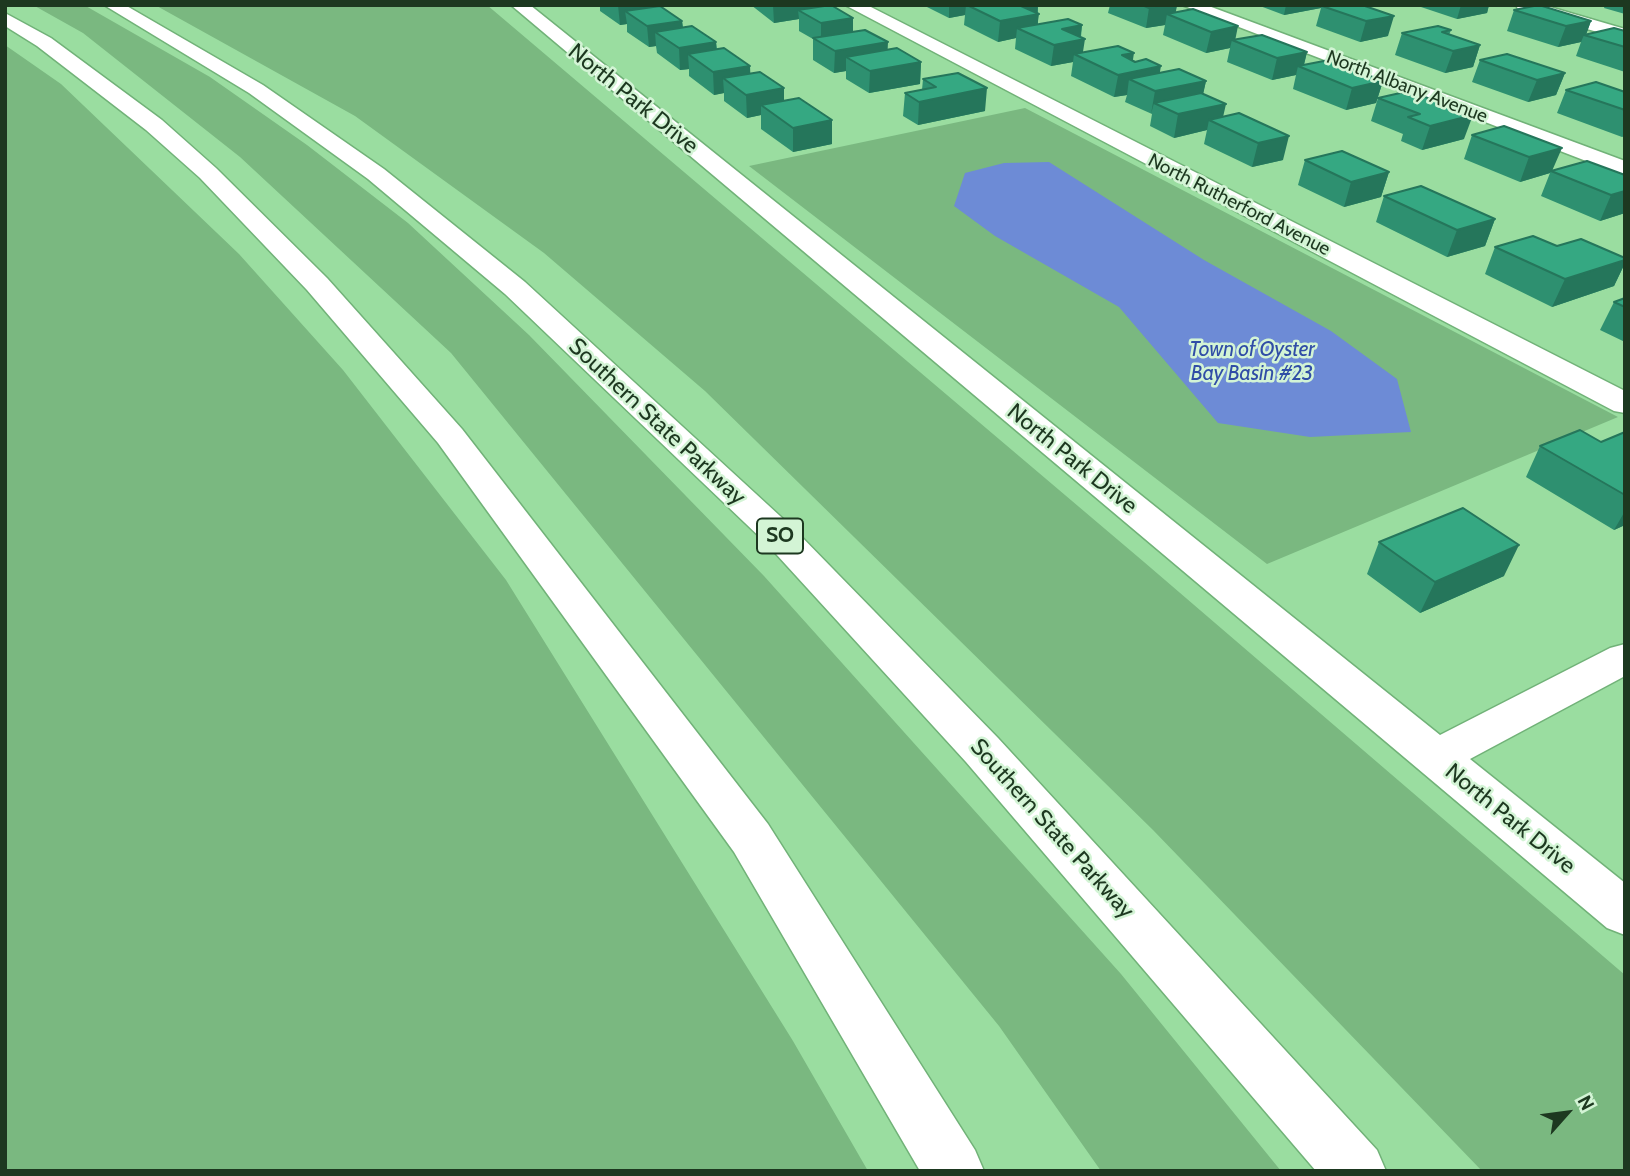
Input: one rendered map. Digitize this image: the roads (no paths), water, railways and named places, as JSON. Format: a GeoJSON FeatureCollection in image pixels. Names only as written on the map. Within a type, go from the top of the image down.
{"type":"FeatureCollection","features":[{"type":"Feature","properties":{"kind":"main road","name":"Southern State Parkway"},"geometry":{"type":"LineString","coordinates":[[112,5],[256,89],[376,174],[547,318],[779,535],[982,750],[1356,1171]]}},
{"type":"Feature","properties":{"kind":"main road","name":"North Park Drive"},"geometry":{"type":"LineString","coordinates":[[519,5],[1625,913]]}},
{"type":"Feature","properties":{"kind":"main road","name":"North Rutherford Avenue"},"geometry":{"type":"LineString","coordinates":[[853,5],[1625,404]]}},
{"type":"Feature","properties":{"kind":"main road","name":"North Albany Avenue"},"geometry":{"type":"LineString","coordinates":[[1190,5],[1625,169]]}},
{"type":"Feature","properties":{"kind":"main road"},"geometry":{"type":"LineString","coordinates":[[1524,5],[1625,35]]}},
{"type":"Feature","properties":{"kind":"main road"},"geometry":{"type":"LineString","coordinates":[[5,18],[44,42],[154,125],[208,173],[317,284],[450,436],[751,838],[954,1171]]}},
{"type":"Feature","properties":{"kind":"main road"},"geometry":{"type":"LineString","coordinates":[[1435,757],[1625,657]]}},
{"type":"Feature","properties":{"kind":"water","name":"Town of Oyster Bay Basin #23"},"geometry":{"type":"Polygon","coordinates":[[[1049,162],[1204,260],[1331,331],[1397,379],[1411,432],[1310,437],[1218,423],[1119,307],[995,236],[954,206],[965,173],[1004,163],[1049,162]]]}}]}
